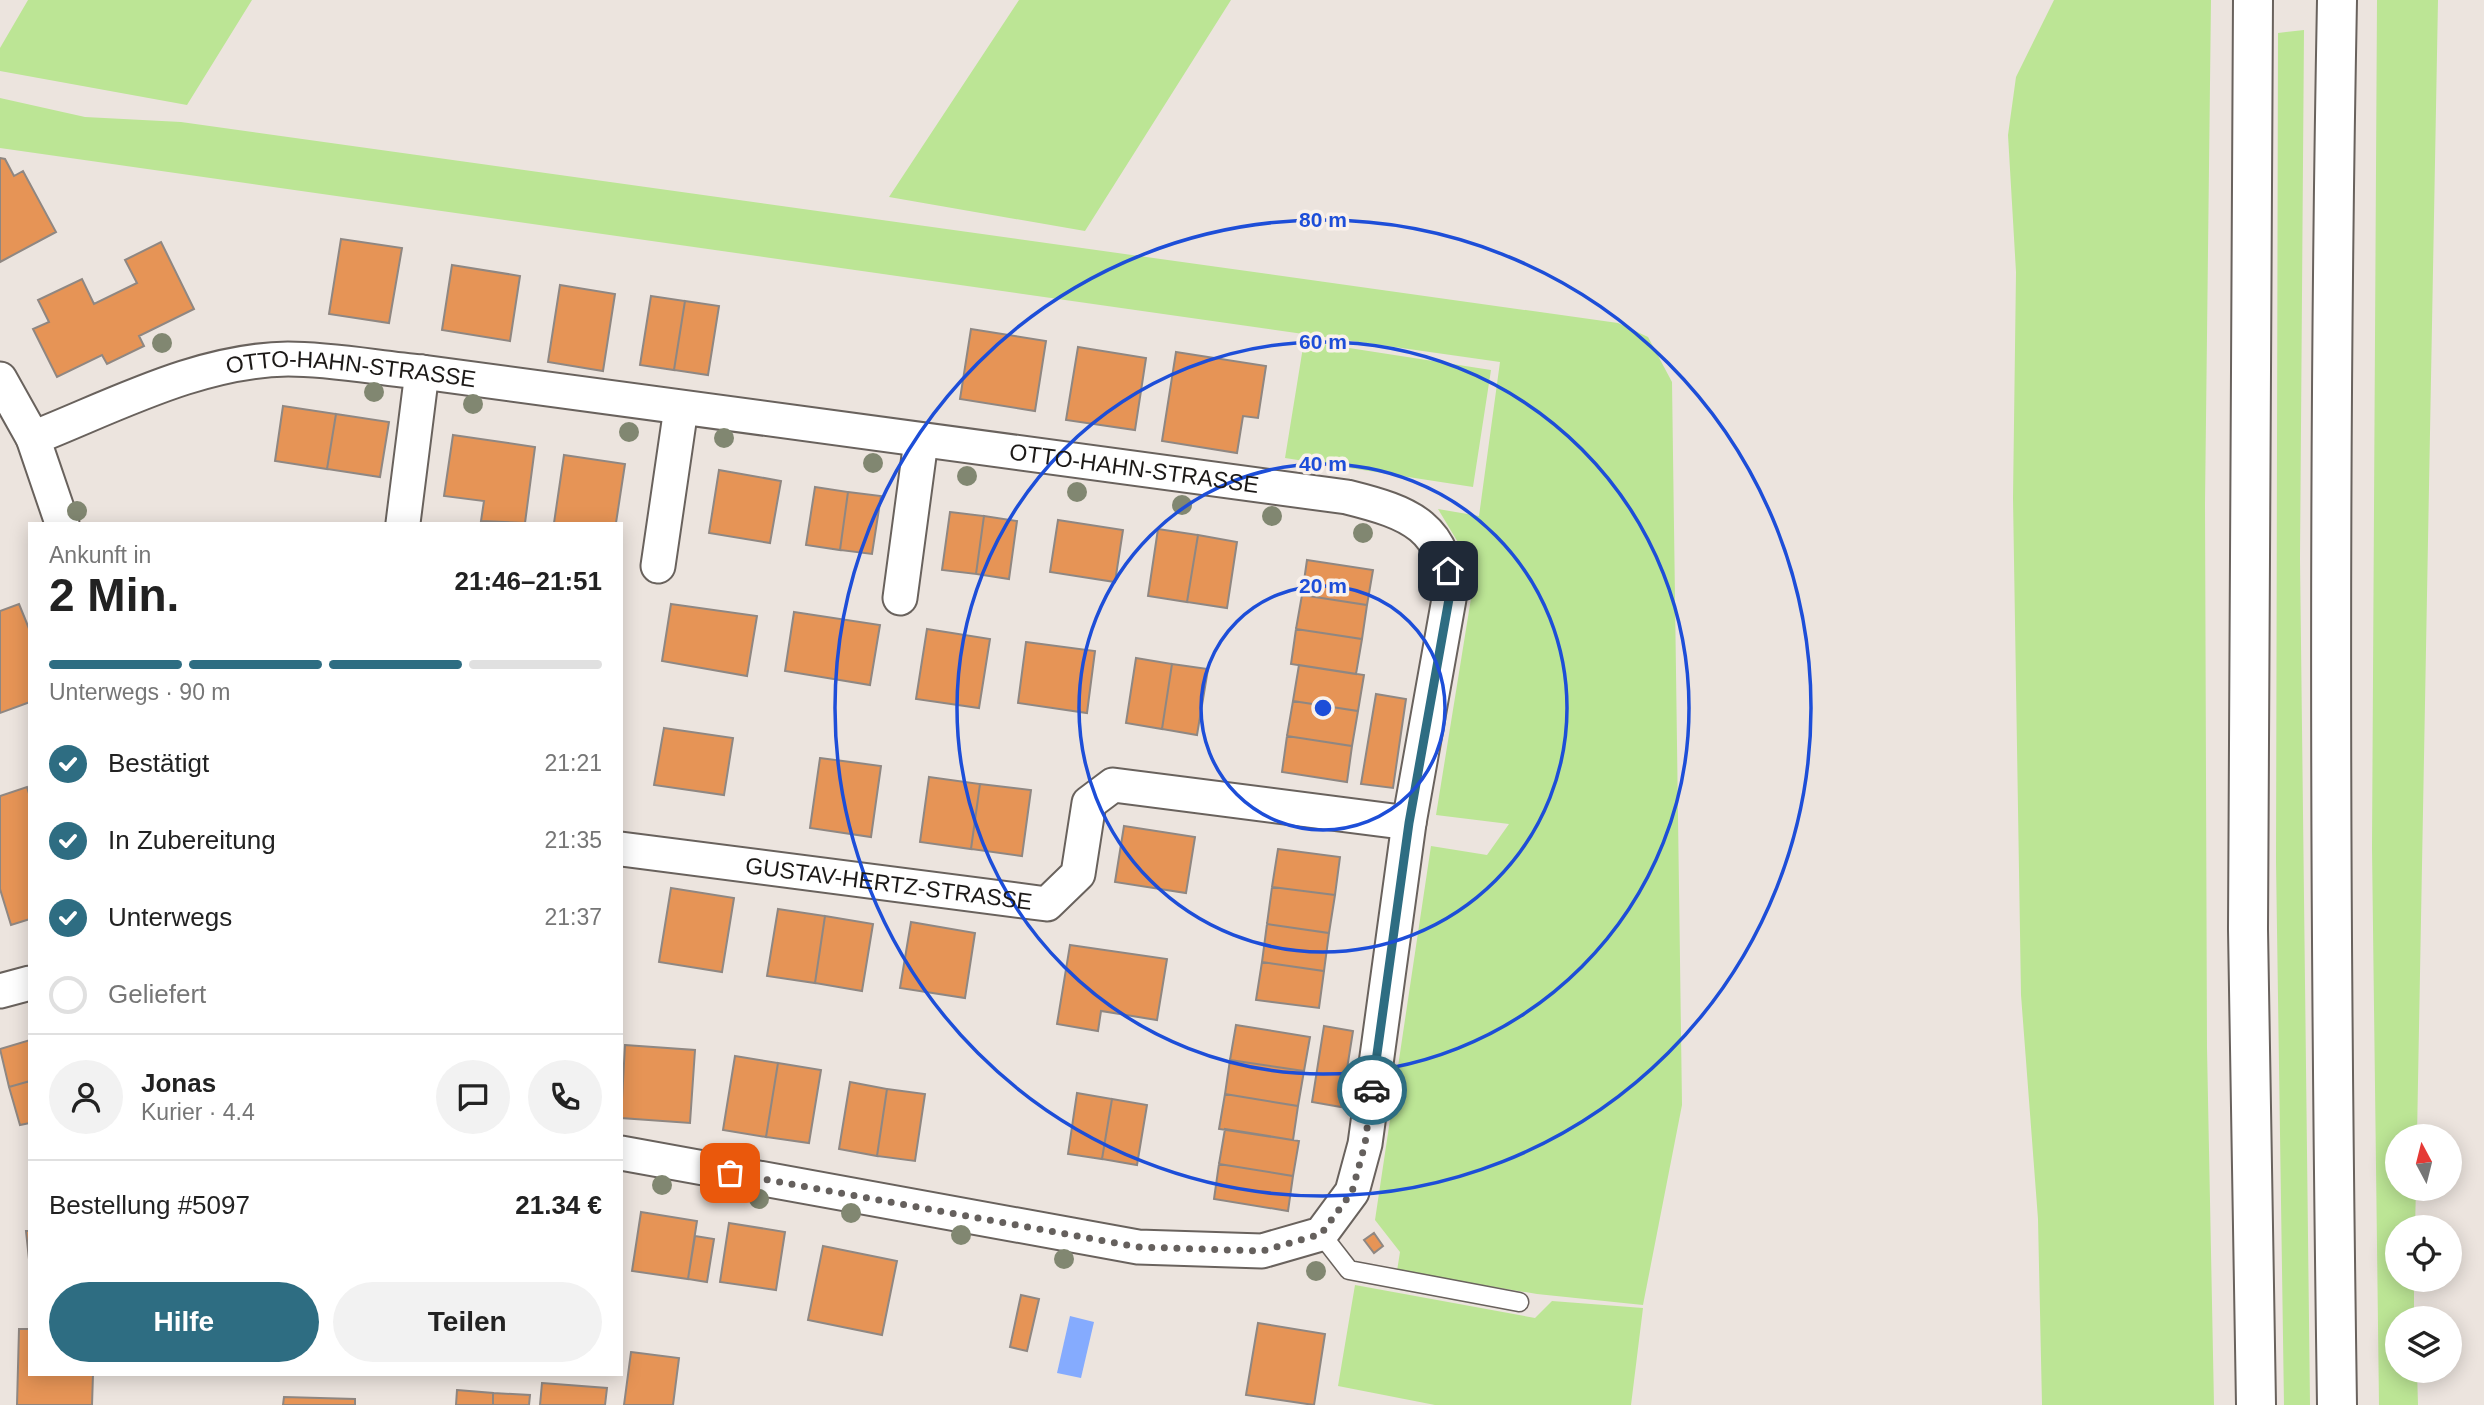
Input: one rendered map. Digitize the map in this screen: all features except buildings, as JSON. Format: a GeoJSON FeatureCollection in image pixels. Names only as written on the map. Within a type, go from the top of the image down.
{"type":"FeatureCollection","features":[{"type":"Feature","properties":{"kind":"highway"},"geometry":{"type":"LineString","coordinates":[[2253,0],[2248,929],[2256,1405]]}},
{"type":"Feature","properties":{"kind":"highway"},"geometry":{"type":"LineString","coordinates":[[2337,0],[2329,421],[2330,918],[2337,1405]]}},
{"type":"Feature","properties":{"kind":"street","name":"OTTO-HAHN-STRASSE"},"geometry":{"type":"LineString","coordinates":[[33,438],[187,377],[237,364],[288,359],[422,372],[1347,497],[1389,507],[1419,524],[1437,544],[1448,571],[1449,599],[1409,823],[1365,1144],[1352,1192],[1321,1234]]}},
{"type":"Feature","properties":{"kind":"street"},"geometry":{"type":"LineString","coordinates":[[403,522],[422,372]]}},
{"type":"Feature","properties":{"kind":"street"},"geometry":{"type":"LineString","coordinates":[[0,379],[33,438],[61,522]]}},
{"type":"Feature","properties":{"kind":"street"},"geometry":{"type":"LineString","coordinates":[[658,566],[681,408]]}},
{"type":"Feature","properties":{"kind":"street"},"geometry":{"type":"LineString","coordinates":[[900,598],[921,441]]}},
{"type":"Feature","properties":{"kind":"street","name":"GUSTAV-HERTZ-STRASSE"},"geometry":{"type":"LineString","coordinates":[[623,849],[1047,904],[1078,874],[1089,803],[1112,785],[1409,823]]}},
{"type":"Feature","properties":{"kind":"street"},"geometry":{"type":"LineString","coordinates":[[0,991],[28,984]]}},
{"type":"Feature","properties":{"kind":"street"},"geometry":{"type":"LineString","coordinates":[[623,1153],[1138,1247],[1262,1251],[1321,1234]]}},
{"type":"Feature","properties":{"kind":"lane"},"geometry":{"type":"LineString","coordinates":[[1321,1234],[1349,1270],[1519,1303]]}},
{"type":"Feature","properties":{"kind":"green space"},"geometry":{"type":"Polygon","coordinates":[[[28,0],[252,0],[187,105],[0,71],[0,48],[28,0]]]}},
{"type":"Feature","properties":{"kind":"green space"},"geometry":{"type":"Polygon","coordinates":[[[1019,0],[1231,0],[1085,231],[889,197],[1019,0]]]}},
{"type":"Feature","properties":{"kind":"green space"},"geometry":{"type":"Polygon","coordinates":[[[2054,0],[2211,0],[2205,504],[2207,1048],[2214,1405],[2042,1405],[2038,1219],[2021,995],[2013,498],[2016,272],[2008,135],[2016,77],[2054,0]]]}},
{"type":"Feature","properties":{"kind":"green space"},"geometry":{"type":"Polygon","coordinates":[[[2377,0],[2438,0],[2417,1124],[2385,1124],[2385,1201],[2416,1201],[2415,1215],[2385,1215],[2385,1292],[2414,1292],[2414,1306],[2385,1306],[2385,1383],[2417,1383],[2418,1405],[2379,1405],[2372,848],[2377,0]]]}},
{"type":"Feature","properties":{"kind":"green space"},"geometry":{"type":"Polygon","coordinates":[[[2304,30],[2300,559],[2310,1405],[2284,1405],[2276,862],[2278,33],[2304,30]]]}},
{"type":"Feature","properties":{"kind":"green space"},"geometry":{"type":"Polygon","coordinates":[[[0,98],[85,117],[181,122],[1618,323],[1648,337],[1672,382],[1682,1105],[1643,1305],[1537,1294],[1397,1271],[1400,1252],[1375,1220],[1431,846],[1487,855],[1509,824],[1436,815],[1473,586],[1462,549],[1438,509],[1479,516],[1500,362],[0,148],[0,98]]]}},
{"type":"Feature","properties":{"kind":"green space"},"geometry":{"type":"Polygon","coordinates":[[[1304,341],[1491,370],[1473,487],[1285,458],[1304,341]]]}},
{"type":"Feature","properties":{"kind":"green space"},"geometry":{"type":"Polygon","coordinates":[[[1355,1285],[1535,1318],[1552,1301],[1643,1308],[1631,1405],[1435,1405],[1338,1386],[1355,1285]]]}},
{"type":"Feature","properties":{"kind":"water"},"geometry":{"type":"Polygon","coordinates":[[[1070,1316],[1094,1322],[1081,1378],[1057,1373],[1070,1316]]]}},
{"type":"Feature","properties":{"kind":"way so far"},"geometry":{"type":"LineString","coordinates":[[730,1173],[1138,1247],[1262,1251],[1321,1234],[1352,1192],[1365,1144],[1372,1090]]}},
{"type":"Feature","properties":{"kind":"route"},"geometry":{"type":"LineString","coordinates":[[1372,1090],[1409,823],[1449,599],[1448,571]]}}]}
